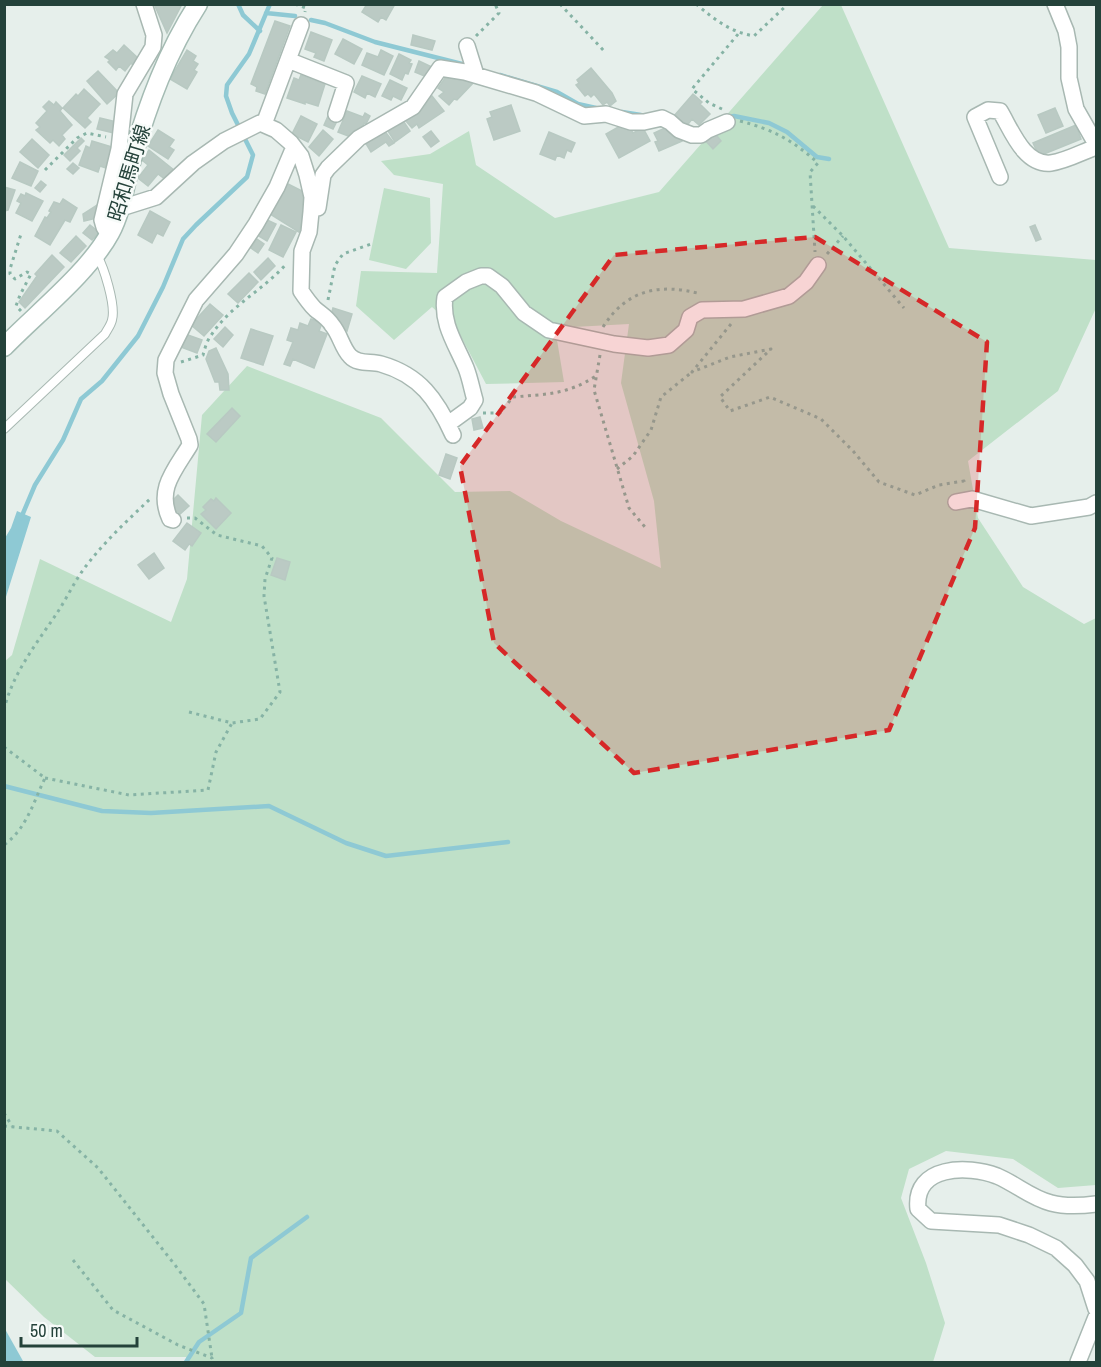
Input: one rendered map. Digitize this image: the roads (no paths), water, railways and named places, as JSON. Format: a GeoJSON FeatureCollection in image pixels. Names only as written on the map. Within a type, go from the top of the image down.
{"type":"FeatureCollection","features":[{"type":"Feature","properties":{"kind":"main road","name":"昭和馬町線"},"geometry":{"type":"LineString","coordinates":[[4,347],[75,278],[109,235],[158,79],[181,31],[198,4]]}},
{"type":"Feature","properties":{"kind":"street"},"geometry":{"type":"LineString","coordinates":[[109,235],[102,220],[120,140],[125,94],[153,47],[154,35],[144,4]]}},
{"type":"Feature","properties":{"kind":"street"},"geometry":{"type":"LineString","coordinates":[[1000,177],[975,117],[988,110],[1000,111],[1021,147],[1040,163],[1052,163],[1096,145],[1076,109],[1069,78],[1069,47],[1066,31],[1055,4]]}},
{"type":"Feature","properties":{"kind":"street"},"geometry":{"type":"LineString","coordinates":[[264,124],[300,25]]}},
{"type":"Feature","properties":{"kind":"street"},"geometry":{"type":"LineString","coordinates":[[469,52],[476,75]]}},
{"type":"Feature","properties":{"kind":"street"},"geometry":{"type":"LineString","coordinates":[[288,60],[346,84],[336,114]]}},
{"type":"Feature","properties":{"kind":"street"},"geometry":{"type":"LineString","coordinates":[[726,117],[701,135],[692,135],[679,130],[662,118],[631,122],[606,114],[584,116],[536,93],[476,75],[440,68],[412,107],[359,138],[323,175],[316,219],[302,251],[301,291],[339,334],[351,357],[357,361],[380,364],[402,372],[417,382],[442,410],[450,429],[475,400],[468,372],[446,327],[444,304],[449,292],[466,282],[481,276],[488,276],[502,286],[525,313],[549,330],[602,342],[648,348],[669,345],[687,330],[690,317],[702,310],[744,309],[789,296],[806,282],[817,267]]}},
{"type":"Feature","properties":{"kind":"street"},"geometry":{"type":"LineString","coordinates":[[118,209],[156,197],[194,163],[224,141],[260,123],[276,130],[301,156],[312,196],[309,232]]}},
{"type":"Feature","properties":{"kind":"street"},"geometry":{"type":"LineString","coordinates":[[173,520],[170,519],[165,509],[166,485],[190,445],[171,394],[165,368],[166,360],[191,308],[236,254],[256,224],[277,187],[294,147]]}},
{"type":"Feature","properties":{"kind":"street"},"geometry":{"type":"LineString","coordinates":[[956,502],[972,499],[1031,516],[1089,507],[1096,503]]}},
{"type":"Feature","properties":{"kind":"street"},"geometry":{"type":"LineString","coordinates":[[1096,1204],[1075,1207],[1050,1203],[1000,1178],[983,1172],[963,1171],[933,1175],[921,1185],[917,1197],[918,1209],[931,1221],[999,1225],[1029,1235],[1056,1248],[1075,1265],[1087,1281],[1096,1309]]}},
{"type":"Feature","properties":{"kind":"street"},"geometry":{"type":"LineString","coordinates":[[1078,1362],[1096,1317]]}},
{"type":"Feature","properties":{"kind":"lane"},"geometry":{"type":"LineString","coordinates":[[4,429],[105,334],[112,321],[112,308],[101,262],[96,253]]}},
{"type":"Feature","properties":{"kind":"water"},"geometry":{"type":"Polygon","coordinates":[[[17,511],[31,517],[5,600],[5,538],[17,511]]]}},
{"type":"Feature","properties":{"kind":"water"},"geometry":{"type":"Polygon","coordinates":[[[5,1329],[23,1361],[27,1362],[5,1362],[5,1329]]]}},
{"type":"Feature","properties":{"kind":"waterway"},"geometry":{"type":"LineString","coordinates":[[238,4],[243,15],[260,31]]}},
{"type":"Feature","properties":{"kind":"waterway"},"geometry":{"type":"LineString","coordinates":[[21,518],[35,485],[63,440],[81,399],[102,381],[138,336],[163,287],[183,239],[247,177],[253,155],[232,113],[226,96],[227,85],[249,54],[270,4]]}},
{"type":"Feature","properties":{"kind":"waterway"},"geometry":{"type":"LineString","coordinates":[[266,13],[295,16]]}},
{"type":"Feature","properties":{"kind":"waterway"},"geometry":{"type":"LineString","coordinates":[[311,20],[375,42],[466,65]]}},
{"type":"Feature","properties":{"kind":"waterway"},"geometry":{"type":"LineString","coordinates":[[500,75],[557,92],[578,104],[596,108]]}},
{"type":"Feature","properties":{"kind":"waterway"},"geometry":{"type":"LineString","coordinates":[[622,112],[641,115]]}},
{"type":"Feature","properties":{"kind":"waterway"},"geometry":{"type":"LineString","coordinates":[[728,117],[734,116],[769,123],[787,132],[817,157],[829,159]]}},
{"type":"Feature","properties":{"kind":"waterway"},"geometry":{"type":"LineString","coordinates":[[4,786],[102,811],[151,813],[269,806],[346,843],[386,856],[508,842]]}},
{"type":"Feature","properties":{"kind":"waterway"},"geometry":{"type":"LineString","coordinates":[[186,1362],[199,1342],[241,1313],[251,1258],[307,1217]]}}]}
